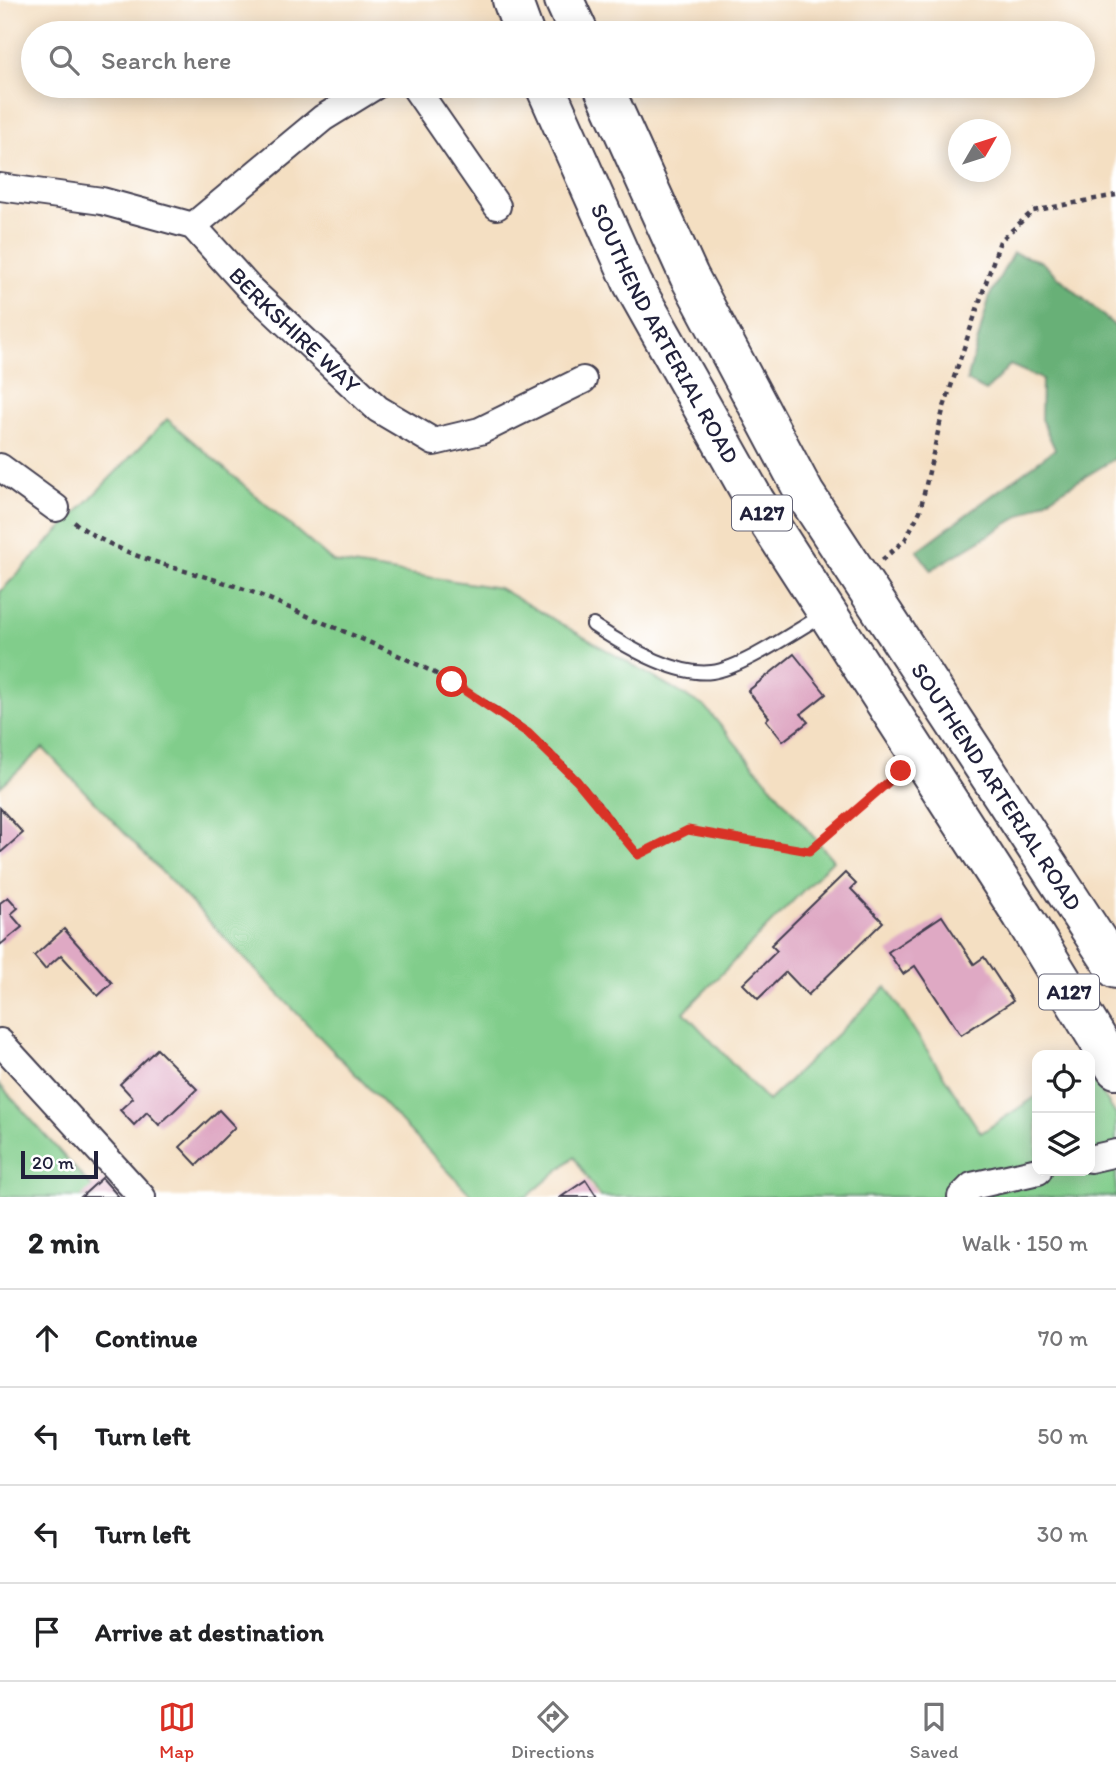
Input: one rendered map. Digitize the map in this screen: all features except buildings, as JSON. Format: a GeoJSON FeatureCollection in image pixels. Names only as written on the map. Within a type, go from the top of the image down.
{"type":"FeatureCollection","features":[{"type":"Feature","properties":{"kind":"highway"},"geometry":{"type":"LineString","coordinates":[[512,0],[520,21]]}},
{"type":"Feature","properties":{"kind":"highway"},"geometry":{"type":"LineString","coordinates":[[564,0],[574,21]]}},
{"type":"Feature","properties":{"kind":"highway","name":"SOUTHEND ARTERIAL ROAD"},"geometry":{"type":"LineString","coordinates":[[550,98],[633,284],[755,501],[1022,915],[1116,1069]]}},
{"type":"Feature","properties":{"kind":"highway","name":"SOUTHEND ARTERIAL ROAD"},"geometry":{"type":"LineString","coordinates":[[608,98],[689,276],[805,494],[1116,969]]}},
{"type":"Feature","properties":{"kind":"street"},"geometry":{"type":"LineString","coordinates":[[0,187],[102,201],[193,226],[323,118],[356,98]]}},
{"type":"Feature","properties":{"kind":"street"},"geometry":{"type":"LineString","coordinates":[[422,98],[497,206]]}},
{"type":"Feature","properties":{"kind":"street","name":"BERKSHIRE WAY"},"geometry":{"type":"LineString","coordinates":[[193,226],[251,290],[378,410],[434,442],[480,430],[583,380]]}},
{"type":"Feature","properties":{"kind":"street"},"geometry":{"type":"LineString","coordinates":[[0,467],[55,508]]}},
{"type":"Feature","properties":{"kind":"street"},"geometry":{"type":"LineString","coordinates":[[0,1042],[142,1197]]}},
{"type":"Feature","properties":{"kind":"street"},"geometry":{"type":"LineString","coordinates":[[1095,1158],[1116,1153]]}},
{"type":"Feature","properties":{"kind":"street"},"geometry":{"type":"LineString","coordinates":[[961,1197],[972,1186],[1032,1172]]}},
{"type":"Feature","properties":{"kind":"lane"},"geometry":{"type":"LineString","coordinates":[[593,625],[623,645],[656,660],[695,671],[713,672],[739,662],[826,613]]}},
{"type":"Feature","properties":{"kind":"path"},"geometry":{"type":"LineString","coordinates":[[861,579],[905,540],[920,511],[943,410],[1000,241],[1033,211],[1116,195]]}},
{"type":"Feature","properties":{"kind":"path"},"geometry":{"type":"LineString","coordinates":[[55,508],[96,538],[160,565],[241,588],[389,650],[452,682],[528,733],[577,781],[638,855],[688,830],[809,851],[901,771]]}},
{"type":"Feature","properties":{"kind":"green space"},"geometry":{"type":"Polygon","coordinates":[[[1013,253],[1040,261],[1116,327],[1116,458],[931,570],[917,551],[1055,449],[1041,419],[1042,379],[1010,365],[986,391],[967,381],[990,295],[1013,253]]]}},
{"type":"Feature","properties":{"kind":"green space"},"geometry":{"type":"Polygon","coordinates":[[[167,419],[333,562],[499,588],[705,707],[833,860],[684,1012],[768,1101],[886,987],[981,1133],[1032,1099],[1032,1176],[1095,1176],[1095,1082],[1116,1115],[1116,1197],[600,1197],[574,1157],[527,1197],[473,1197],[43,748],[0,787],[0,592],[167,419]]]}},
{"type":"Feature","properties":{"kind":"green space"},"geometry":{"type":"Polygon","coordinates":[[[0,1085],[98,1194],[95,1197],[0,1197],[0,1085]]]}},
{"type":"Feature","properties":{"kind":"route"},"geometry":{"type":"LineString","coordinates":[[452,682],[528,733],[577,781],[638,855],[688,830],[809,851],[901,771]]}}]}
